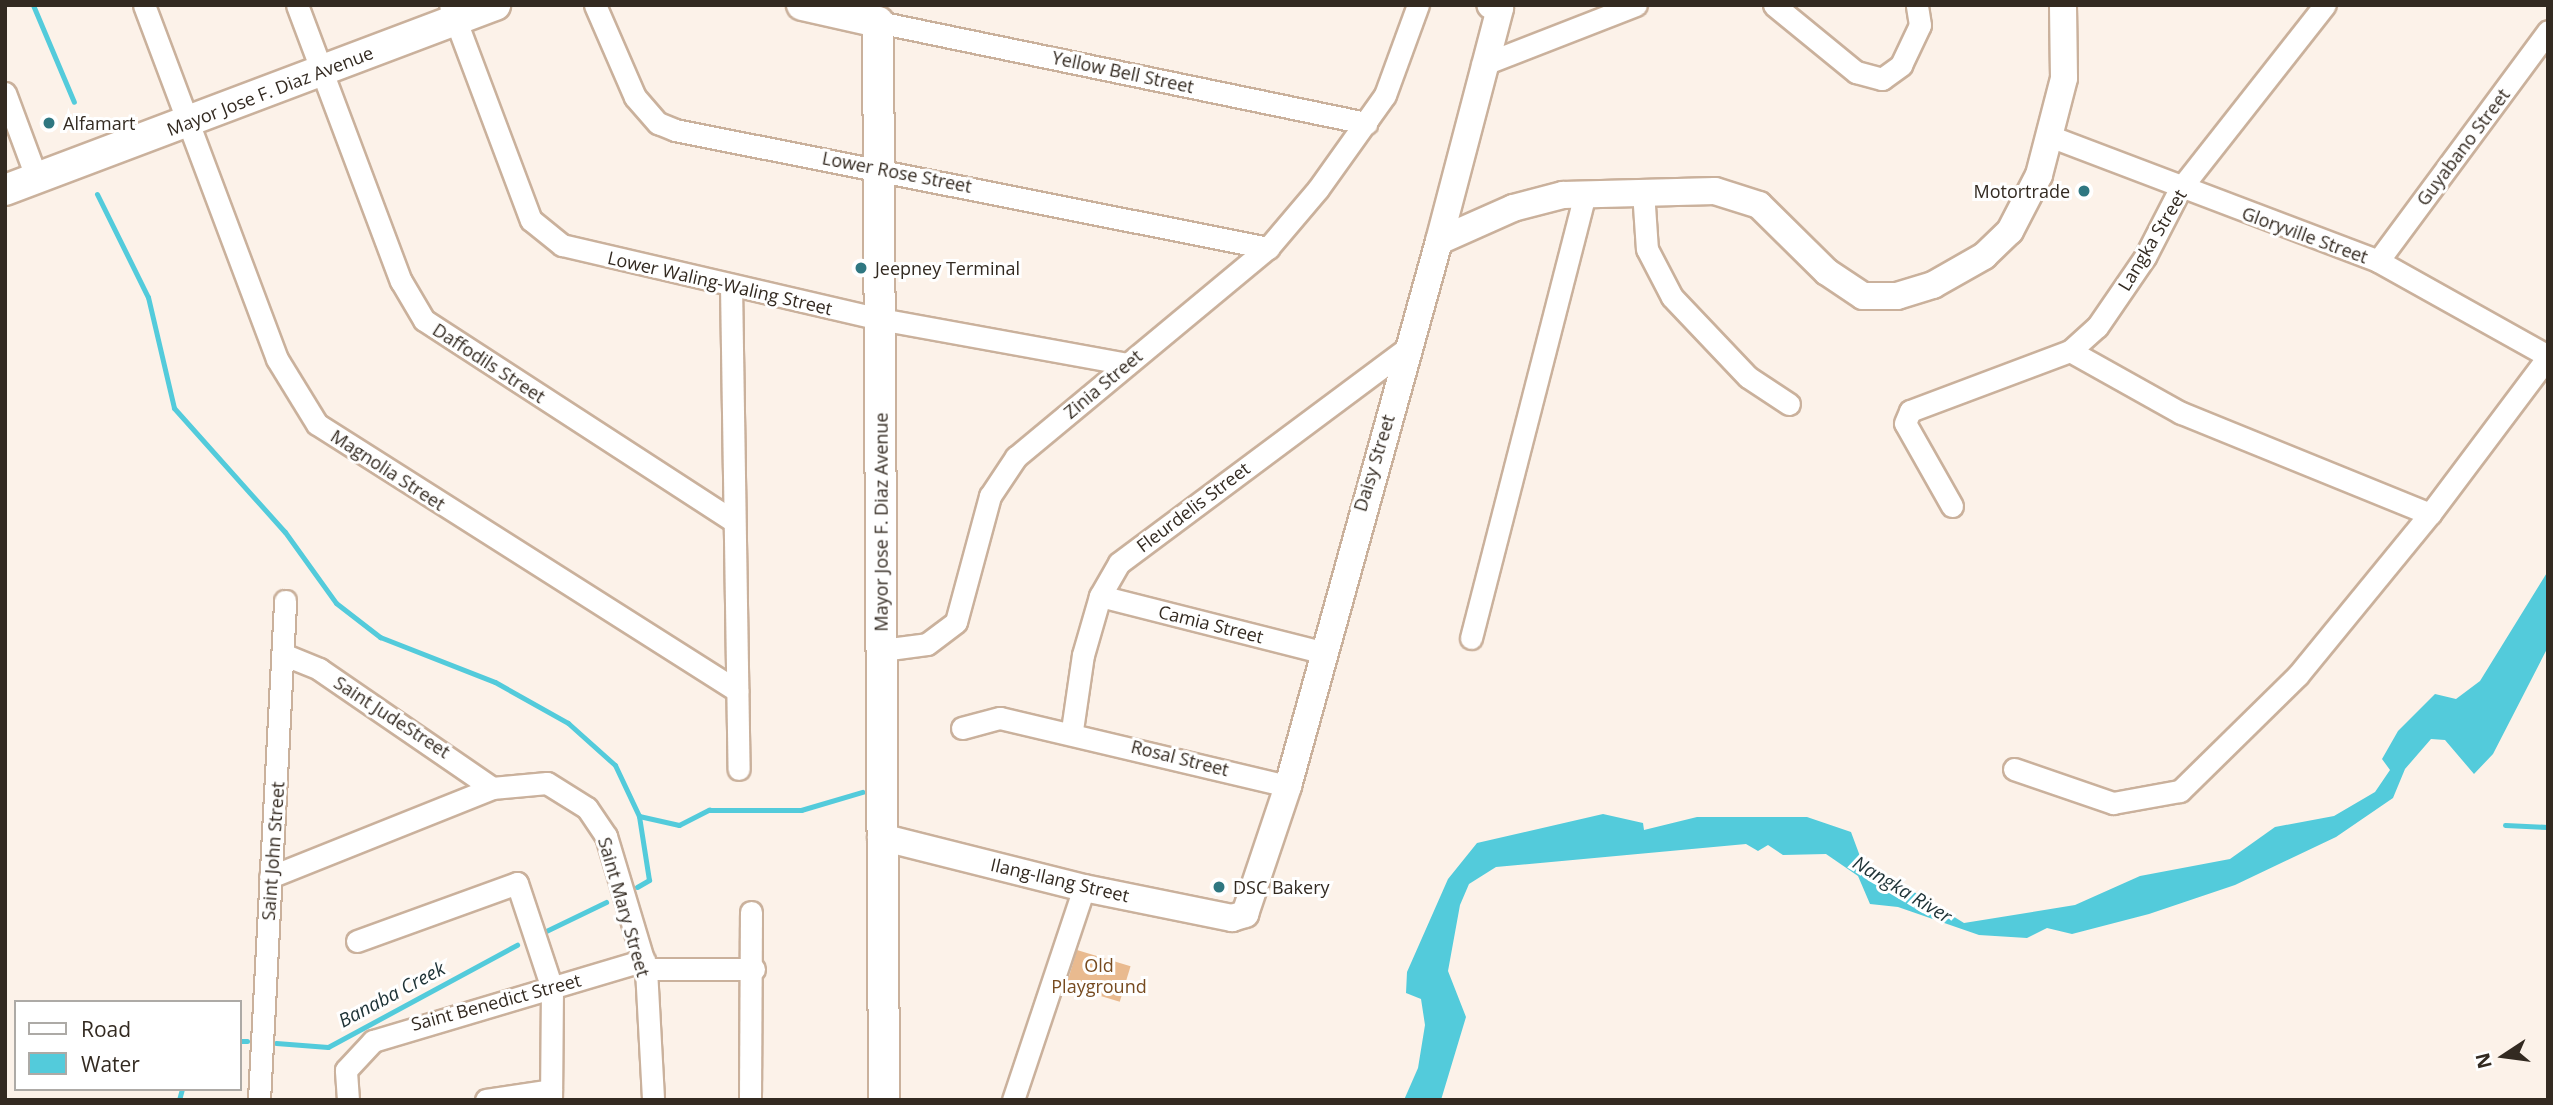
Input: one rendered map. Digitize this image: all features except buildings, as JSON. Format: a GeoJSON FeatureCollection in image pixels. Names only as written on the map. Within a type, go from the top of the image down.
{"type":"FeatureCollection","features":[{"type":"Feature","properties":{"kind":"main road","name":"Mayor Jose F. Diaz Avenue"},"geometry":{"type":"LineString","coordinates":[[5,190],[321,72],[453,13],[495,5]]}},
{"type":"Feature","properties":{"kind":"main road"},"geometry":{"type":"LineString","coordinates":[[802,5],[878,14]]}},
{"type":"Feature","properties":{"kind":"main road","name":"Mayor Jose F. Diaz Avenue"},"geometry":{"type":"LineString","coordinates":[[878,14],[884,1100]]}},
{"type":"Feature","properties":{"kind":"street","name":"Magnolia Street"},"geometry":{"type":"LineString","coordinates":[[144,5],[191,121],[277,359],[317,424],[737,691]]}},
{"type":"Feature","properties":{"kind":"street","name":"Daffodils Street"},"geometry":{"type":"LineString","coordinates":[[297,5],[401,281],[424,320],[734,521]]}},
{"type":"Feature","properties":{"kind":"street","name":"Lower Rose Street"},"geometry":{"type":"LineString","coordinates":[[595,5],[635,97],[658,123],[1268,248]]}},
{"type":"Feature","properties":{"kind":"street","name":"Zinia Street"},"geometry":{"type":"LineString","coordinates":[[882,650],[927,644],[957,622],[1000,477],[1127,364],[1268,248],[1367,123],[1399,66],[1418,5]]}},
{"type":"Feature","properties":{"kind":"street"},"geometry":{"type":"LineString","coordinates":[[1504,57],[1636,5]]}},
{"type":"Feature","properties":{"kind":"street"},"geometry":{"type":"LineString","coordinates":[[1774,5],[1870,78],[1893,75],[1919,15]]}},
{"type":"Feature","properties":{"kind":"street"},"geometry":{"type":"LineString","coordinates":[[1439,241],[1513,208],[1585,193],[1643,191],[1738,195],[1759,205],[1844,287],[1881,298],[1933,285],[1984,257],[2024,206],[2052,137],[2064,78],[2063,5]]}},
{"type":"Feature","properties":{"kind":"street","name":"Langka Street"},"geometry":{"type":"LineString","coordinates":[[1952,506],[1905,423],[1910,411],[2070,351],[2097,327],[2145,257],[2180,189],[2325,5]]}},
{"type":"Feature","properties":{"kind":"street","name":"Daisy Street"},"geometry":{"type":"LineString","coordinates":[[1239,917],[1288,786],[1321,652],[1439,241],[1504,57],[1497,6]]}},
{"type":"Feature","properties":{"kind":"street","name":"Lower Waling-Waling Street"},"geometry":{"type":"LineString","coordinates":[[453,13],[519,194],[544,235],[579,251],[880,319],[1127,364]]}},
{"type":"Feature","properties":{"kind":"street","name":"Yellow Bell Street"},"geometry":{"type":"LineString","coordinates":[[878,14],[1367,123]]}},
{"type":"Feature","properties":{"kind":"street","name":"Guyabano Street"},"geometry":{"type":"LineString","coordinates":[[2378,261],[2548,31]]}},
{"type":"Feature","properties":{"kind":"street"},"geometry":{"type":"LineString","coordinates":[[5,93],[37,179]]}},
{"type":"Feature","properties":{"kind":"street","name":"Gloryville Street"},"geometry":{"type":"LineString","coordinates":[[2052,137],[2180,189],[2378,261],[2548,357]]}},
{"type":"Feature","properties":{"kind":"street"},"geometry":{"type":"LineString","coordinates":[[1643,191],[1647,249],[1672,297],[1748,377],[1788,404]]}},
{"type":"Feature","properties":{"kind":"street"},"geometry":{"type":"LineString","coordinates":[[1471,638],[1585,193]]}},
{"type":"Feature","properties":{"kind":"street"},"geometry":{"type":"LineString","coordinates":[[732,285],[739,769]]}},
{"type":"Feature","properties":{"kind":"street","name":"Fleurdelis Street"},"geometry":{"type":"LineString","coordinates":[[1072,730],[1100,596],[1119,563],[1409,347]]}},
{"type":"Feature","properties":{"kind":"street"},"geometry":{"type":"LineString","coordinates":[[2070,351],[2181,413],[2430,514]]}},
{"type":"Feature","properties":{"kind":"street"},"geometry":{"type":"LineString","coordinates":[[2014,769],[2113,803],[2180,791],[2298,676],[2430,514],[2548,357]]}},
{"type":"Feature","properties":{"kind":"street","name":"Camia Street"},"geometry":{"type":"LineString","coordinates":[[1100,596],[1321,652]]}},
{"type":"Feature","properties":{"kind":"street","name":"Saint John Street"},"geometry":{"type":"LineString","coordinates":[[259,1100],[285,655],[285,601]]}},
{"type":"Feature","properties":{"kind":"street","name":"Saint JudeStreet"},"geometry":{"type":"LineString","coordinates":[[285,655],[319,669],[492,788]]}},
{"type":"Feature","properties":{"kind":"street","name":"Rosal Street"},"geometry":{"type":"LineString","coordinates":[[962,728],[1000,718],[1072,730],[1288,786]]}},
{"type":"Feature","properties":{"kind":"street","name":"Saint Mary Street"},"geometry":{"type":"LineString","coordinates":[[270,877],[492,788],[547,783],[587,808],[606,836],[645,965],[653,1100]]}},
{"type":"Feature","properties":{"kind":"street","name":"Ilang-Ilang Street"},"geometry":{"type":"LineString","coordinates":[[881,837],[1084,888],[1239,917]]}},
{"type":"Feature","properties":{"kind":"street"},"geometry":{"type":"LineString","coordinates":[[357,941],[517,883],[552,988],[551,1095],[486,1100]]}},
{"type":"Feature","properties":{"kind":"street"},"geometry":{"type":"LineString","coordinates":[[1013,1100],[1084,888]]}},
{"type":"Feature","properties":{"kind":"street"},"geometry":{"type":"LineString","coordinates":[[750,1100],[754,969],[751,912]]}},
{"type":"Feature","properties":{"kind":"street","name":"Saint Benedict Street"},"geometry":{"type":"LineString","coordinates":[[348,1100],[346,1070],[354,1057],[407,1026],[645,965],[754,969]]}},
{"type":"Feature","properties":{"kind":"green space","name":"Old Playground"},"geometry":{"type":"Polygon","coordinates":[[[1077,950],[1131,966],[1120,1002],[1066,985],[1077,950]]]}},
{"type":"Feature","properties":{"kind":"water","name":"Nangka River"},"geometry":{"type":"Polygon","coordinates":[[[2548,571],[2548,647],[2493,754],[2474,774],[2445,740],[2431,739],[2405,769],[2393,798],[2336,837],[2235,885],[2149,914],[2072,934],[2047,928],[2027,938],[1979,935],[1898,907],[1870,904],[1858,876],[1826,854],[1783,855],[1768,845],[1758,851],[1746,844],[1496,867],[1469,884],[1460,905],[1448,971],[1466,1017],[1441,1100],[1404,1100],[1418,1068],[1425,1025],[1421,999],[1406,993],[1407,972],[1448,879],[1477,843],[1603,814],[1643,823],[1644,830],[1697,817],[1807,817],[1851,832],[1861,859],[1964,923],[2075,905],[2140,876],[2230,859],[2275,827],[2334,816],[2375,792],[2390,770],[2382,759],[2398,731],[2435,694],[2456,699],[2480,681],[2548,571]]]}},
{"type":"Feature","properties":{"kind":"waterway"},"geometry":{"type":"LineString","coordinates":[[33,5],[74,102]]}},
{"type":"Feature","properties":{"kind":"waterway"},"geometry":{"type":"LineString","coordinates":[[97,194],[148,297],[174,408],[285,532],[336,603],[380,637],[495,682],[568,723],[615,765],[639,816]]}},
{"type":"Feature","properties":{"kind":"waterway","name":"Banaba Creek"},"geometry":{"type":"LineString","coordinates":[[637,887],[649,880],[639,816],[679,825],[709,810],[801,810],[862,792]]}},
{"type":"Feature","properties":{"kind":"waterway"},"geometry":{"type":"LineString","coordinates":[[2505,825],[2548,827]]}},
{"type":"Feature","properties":{"kind":"waterway","name":"Banaba Creek"},"geometry":{"type":"LineString","coordinates":[[544,932],[606,902]]}},
{"type":"Feature","properties":{"kind":"waterway","name":"Banaba Creek"},"geometry":{"type":"LineString","coordinates":[[276,1043],[328,1047],[517,945]]}},
{"type":"Feature","properties":{"kind":"waterway","name":"Banaba Creek"},"geometry":{"type":"LineString","coordinates":[[242,1041],[247,1041]]}},
{"type":"Feature","properties":{"kind":"waterway","name":"Banaba Creek"},"geometry":{"type":"LineString","coordinates":[[179,1100],[181,1091]]}},
{"type":"Feature","properties":{"kind":"place","name":"Alfamart"},"geometry":{"type":"Point","coordinates":[49,123]}},
{"type":"Feature","properties":{"kind":"place","name":"Motortrade"},"geometry":{"type":"Point","coordinates":[2084,191]}},
{"type":"Feature","properties":{"kind":"place","name":"Jeepney Terminal"},"geometry":{"type":"Point","coordinates":[861,268]}},
{"type":"Feature","properties":{"kind":"place","name":"DSC Bakery"},"geometry":{"type":"Point","coordinates":[1219,887]}}]}
